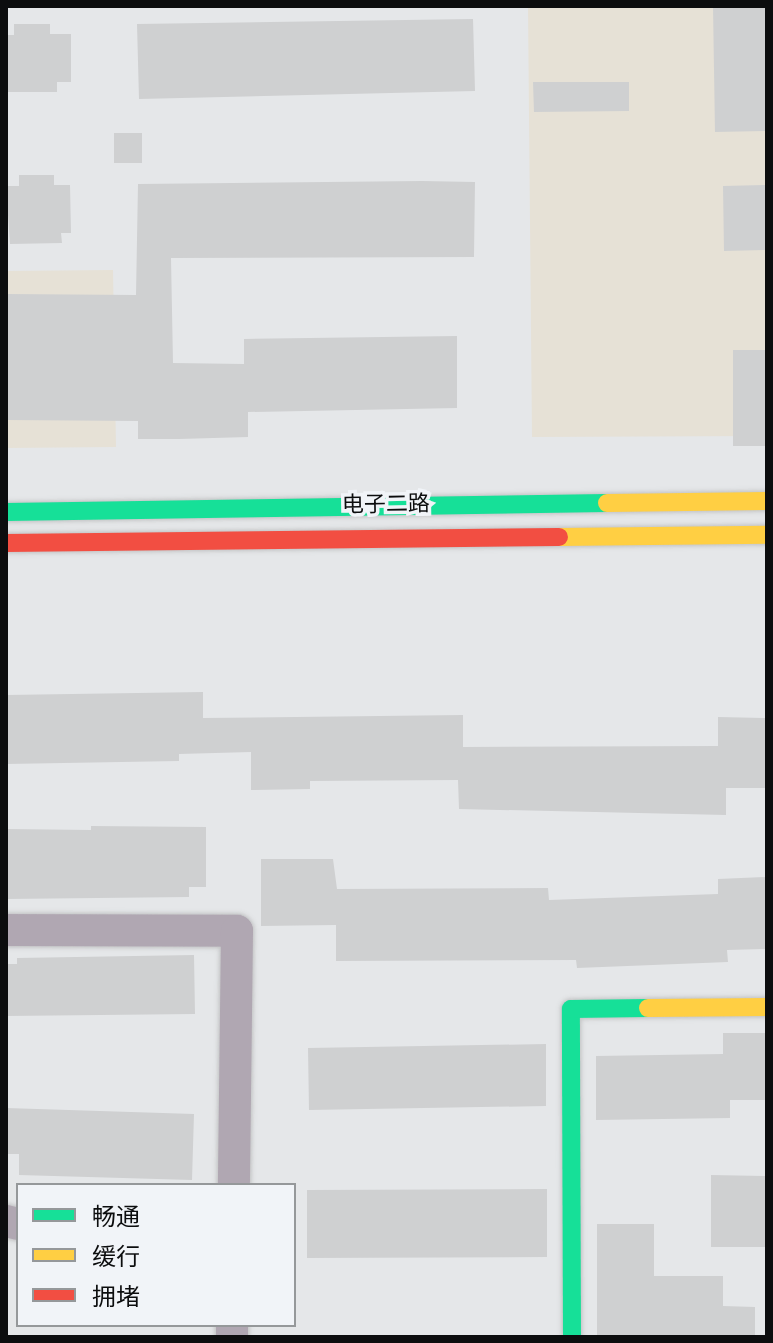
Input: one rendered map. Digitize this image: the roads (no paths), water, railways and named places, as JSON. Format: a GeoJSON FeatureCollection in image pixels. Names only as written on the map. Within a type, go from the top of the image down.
{"type":"FeatureCollection","features":[{"type":"Feature","properties":{"kind":"main road","name":"电子二路"},"geometry":{"type":"LineString","coordinates":[[6,512],[767,501]]}},
{"type":"Feature","properties":{"kind":"main road","name":"电子二路"},"geometry":{"type":"LineString","coordinates":[[6,543],[767,535]]}},
{"type":"Feature","properties":{"kind":"main road"},"geometry":{"type":"LineString","coordinates":[[572,1337],[571,1009],[767,1007]]}},
{"type":"Feature","properties":{"kind":"street"},"geometry":{"type":"LineString","coordinates":[[6,930],[237,931],[234,1183]]}}]}
